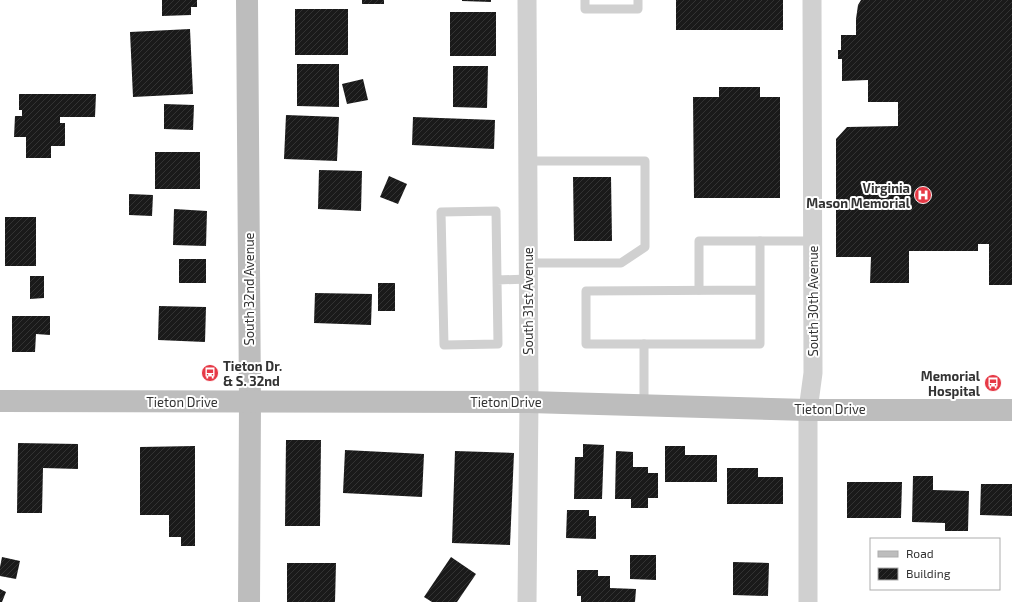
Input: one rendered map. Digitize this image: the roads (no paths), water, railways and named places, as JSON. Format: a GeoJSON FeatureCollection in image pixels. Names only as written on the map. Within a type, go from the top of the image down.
{"type":"FeatureCollection","features":[{"type":"Feature","properties":{"kind":"main road","name":"South 32nd Avenue"},"geometry":{"type":"LineString","coordinates":[[247,0],[250,402],[249,602]]}},
{"type":"Feature","properties":{"kind":"main road","name":"Tieton Drive"},"geometry":{"type":"LineString","coordinates":[[0,401],[529,402],[808,410],[1012,410]]}},
{"type":"Feature","properties":{"kind":"street","name":"South 31st Avenue"},"geometry":{"type":"LineString","coordinates":[[527,0],[529,402],[527,602]]}},
{"type":"Feature","properties":{"kind":"street","name":"South 30th Avenue"},"geometry":{"type":"LineString","coordinates":[[808,602],[808,410],[813,373],[812,0]]}},
{"type":"Feature","properties":{"kind":"lane"},"geometry":{"type":"LineString","coordinates":[[585,0],[585,9],[638,9],[638,0]]}},
{"type":"Feature","properties":{"kind":"lane"},"geometry":{"type":"LineString","coordinates":[[497,280],[528,271],[621,263],[645,247],[645,161],[528,160]]}},
{"type":"Feature","properties":{"kind":"lane"},"geometry":{"type":"LineString","coordinates":[[496,211],[497,280],[498,344],[444,345],[441,212],[496,211]]}},
{"type":"Feature","properties":{"kind":"lane"},"geometry":{"type":"LineString","coordinates":[[699,290],[699,241],[813,241]]}},
{"type":"Feature","properties":{"kind":"lane"},"geometry":{"type":"LineString","coordinates":[[760,241],[760,290],[760,344],[586,344],[586,290],[760,290]]}},
{"type":"Feature","properties":{"kind":"lane"},"geometry":{"type":"LineString","coordinates":[[644,344],[644,405]]}},
{"type":"Feature","properties":{"kind":"place","name":"Virginia Mason Memorial"},"geometry":{"type":"Point","coordinates":[923,195]}},
{"type":"Feature","properties":{"kind":"place","name":"Tieton Dr. & S. 32nd"},"geometry":{"type":"Point","coordinates":[210,373]}},
{"type":"Feature","properties":{"kind":"place","name":"Memorial Hospital"},"geometry":{"type":"Point","coordinates":[993,383]}}]}
